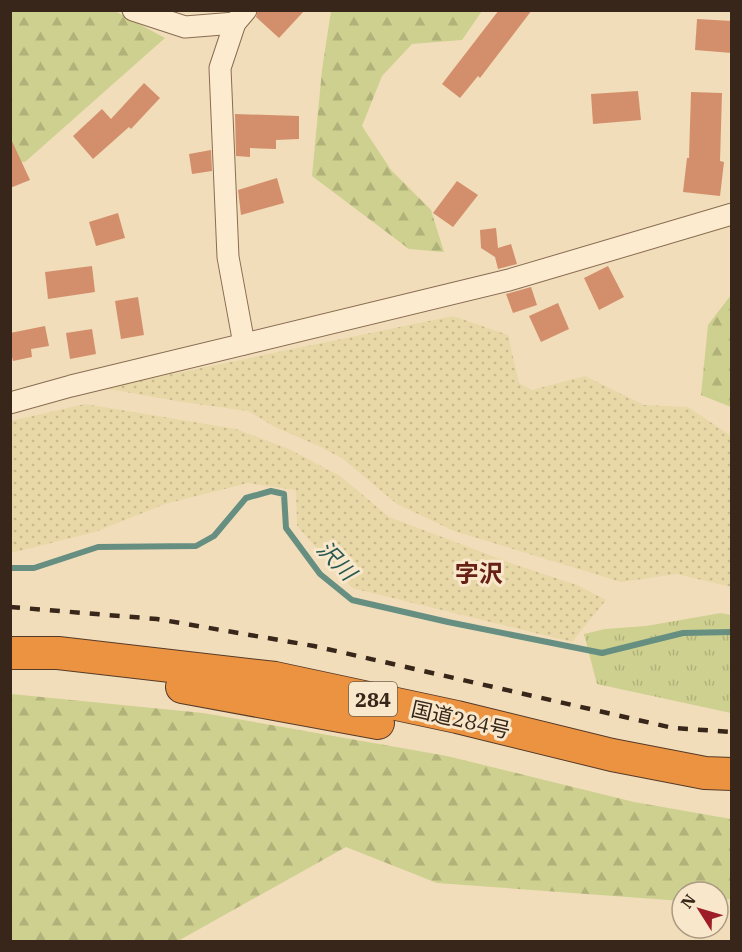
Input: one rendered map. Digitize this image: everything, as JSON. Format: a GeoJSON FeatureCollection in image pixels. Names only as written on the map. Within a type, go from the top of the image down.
{"type":"FeatureCollection","features":[{"type":"Feature","properties":{"kind":"highway","name":"国道284号"},"geometry":{"type":"LineString","coordinates":[[10,653],[58,653],[275,678],[457,717],[612,755],[705,773],[732,774]]}},
{"type":"Feature","properties":{"kind":"highway","name":"国道284号"},"geometry":{"type":"LineString","coordinates":[[10,669],[41,670],[158,683],[329,712],[602,774],[694,791],[732,795]]}},
{"type":"Feature","properties":{"kind":"street"},"geometry":{"type":"LineString","coordinates":[[133,10],[185,27],[241,17]]}},
{"type":"Feature","properties":{"kind":"street"},"geometry":{"type":"LineString","coordinates":[[241,17],[220,68],[228,258],[244,344]]}},
{"type":"Feature","properties":{"kind":"street"},"geometry":{"type":"LineString","coordinates":[[10,403],[71,386],[509,280],[732,214]]}},
{"type":"Feature","properties":{"kind":"shaded area"},"geometry":{"type":"Polygon","coordinates":[[[453,316],[508,335],[519,383],[532,390],[585,376],[644,405],[688,407],[731,436],[731,587],[677,574],[621,582],[454,531],[397,504],[343,459],[275,427],[248,411],[104,388],[453,316]]]}},
{"type":"Feature","properties":{"kind":"shaded area"},"geometry":{"type":"Polygon","coordinates":[[[85,404],[236,429],[289,449],[340,476],[389,517],[513,564],[577,585],[606,600],[572,642],[352,588],[297,526],[296,490],[248,483],[165,504],[95,532],[11,553],[11,421],[85,404]]]}},
{"type":"Feature","properties":{"kind":"green space"},"geometry":{"type":"Polygon","coordinates":[[[10,11],[115,11],[165,38],[25,162],[11,161],[10,11]]]}},
{"type":"Feature","properties":{"kind":"green space"},"geometry":{"type":"Polygon","coordinates":[[[331,11],[482,11],[462,40],[412,44],[382,76],[362,126],[391,170],[431,210],[444,252],[409,249],[312,176],[322,70],[331,11]]]}},
{"type":"Feature","properties":{"kind":"green space"},"geometry":{"type":"Polygon","coordinates":[[[731,295],[731,407],[701,395],[708,325],[731,295]]]}},
{"type":"Feature","properties":{"kind":"green space"},"geometry":{"type":"Polygon","coordinates":[[[721,613],[731,615],[731,713],[597,684],[584,634],[721,613]]]}},
{"type":"Feature","properties":{"kind":"green space"},"geometry":{"type":"Polygon","coordinates":[[[11,694],[203,713],[447,756],[634,802],[731,819],[731,899],[730,880],[670,880],[670,900],[437,883],[346,847],[178,941],[11,941],[11,694]]]}},
{"type":"Feature","properties":{"kind":"building"},"geometry":{"type":"Polygon","coordinates":[[[258,10],[305,10],[279,38],[256,17],[258,10]]]}},
{"type":"Feature","properties":{"kind":"building"},"geometry":{"type":"Polygon","coordinates":[[[499,10],[532,10],[480,78],[478,76],[460,98],[442,84],[499,10]]]}},
{"type":"Feature","properties":{"kind":"building"},"geometry":{"type":"Polygon","coordinates":[[[697,19],[732,21],[732,53],[695,50],[697,19]]]}},
{"type":"Feature","properties":{"kind":"building"},"geometry":{"type":"Polygon","coordinates":[[[144,83],[160,98],[131,129],[129,127],[93,159],[73,136],[102,109],[111,119],[144,83]]]}},
{"type":"Feature","properties":{"kind":"building"},"geometry":{"type":"Polygon","coordinates":[[[638,91],[641,120],[593,124],[591,94],[638,91]]]}},
{"type":"Feature","properties":{"kind":"building"},"geometry":{"type":"Polygon","coordinates":[[[691,92],[722,93],[720,161],[724,162],[720,196],[683,192],[687,158],[689,158],[691,92]]]}},
{"type":"Feature","properties":{"kind":"building"},"geometry":{"type":"Polygon","coordinates":[[[235,114],[299,116],[299,139],[276,140],[276,149],[250,148],[250,157],[236,156],[235,114]]]}},
{"type":"Feature","properties":{"kind":"building"},"geometry":{"type":"Polygon","coordinates":[[[10,137],[30,180],[10,188],[10,137]]]}},
{"type":"Feature","properties":{"kind":"building"},"geometry":{"type":"Polygon","coordinates":[[[211,150],[212,171],[192,174],[189,154],[211,150]]]}},
{"type":"Feature","properties":{"kind":"building"},"geometry":{"type":"Polygon","coordinates":[[[277,178],[284,203],[241,215],[238,190],[277,178]]]}},
{"type":"Feature","properties":{"kind":"building"},"geometry":{"type":"Polygon","coordinates":[[[457,181],[478,195],[453,227],[433,213],[457,181]]]}},
{"type":"Feature","properties":{"kind":"building"},"geometry":{"type":"Polygon","coordinates":[[[118,213],[125,238],[96,246],[89,222],[118,213]]]}},
{"type":"Feature","properties":{"kind":"building"},"geometry":{"type":"Polygon","coordinates":[[[496,228],[498,248],[511,244],[517,264],[498,269],[495,257],[481,248],[480,230],[496,228]]]}},
{"type":"Feature","properties":{"kind":"building"},"geometry":{"type":"Polygon","coordinates":[[[92,266],[95,292],[48,299],[45,272],[92,266]]]}},
{"type":"Feature","properties":{"kind":"building"},"geometry":{"type":"Polygon","coordinates":[[[608,266],[624,297],[599,310],[584,278],[608,266]]]}},
{"type":"Feature","properties":{"kind":"building"},"geometry":{"type":"Polygon","coordinates":[[[531,287],[537,305],[513,313],[506,294],[531,287]]]}},
{"type":"Feature","properties":{"kind":"building"},"geometry":{"type":"Polygon","coordinates":[[[138,297],[144,335],[121,339],[115,301],[138,297]]]}},
{"type":"Feature","properties":{"kind":"building"},"geometry":{"type":"Polygon","coordinates":[[[558,303],[569,329],[541,342],[529,316],[558,303]]]}},
{"type":"Feature","properties":{"kind":"building"},"geometry":{"type":"Polygon","coordinates":[[[45,326],[49,346],[31,349],[32,357],[13,361],[10,333],[45,326]]]}},
{"type":"Feature","properties":{"kind":"building"},"geometry":{"type":"Polygon","coordinates":[[[92,329],[96,354],[70,359],[66,333],[92,329]]]}},
{"type":"Feature","properties":{"kind":"waterway","name":"沢川"},"geometry":{"type":"LineString","coordinates":[[10,568],[34,568],[98,547],[196,546],[214,536],[246,498],[271,491],[284,494],[286,528],[320,574],[352,600],[602,653],[683,633],[732,632]]}},
{"type":"Feature","properties":{"kind":"railway"},"geometry":{"type":"LineString","coordinates":[[10,607],[157,619],[314,646],[673,728],[732,732]]}},
{"type":"Feature","properties":{"kind":"district","name":"字沢"},"geometry":{"type":"Point","coordinates":[479,573]}}]}
